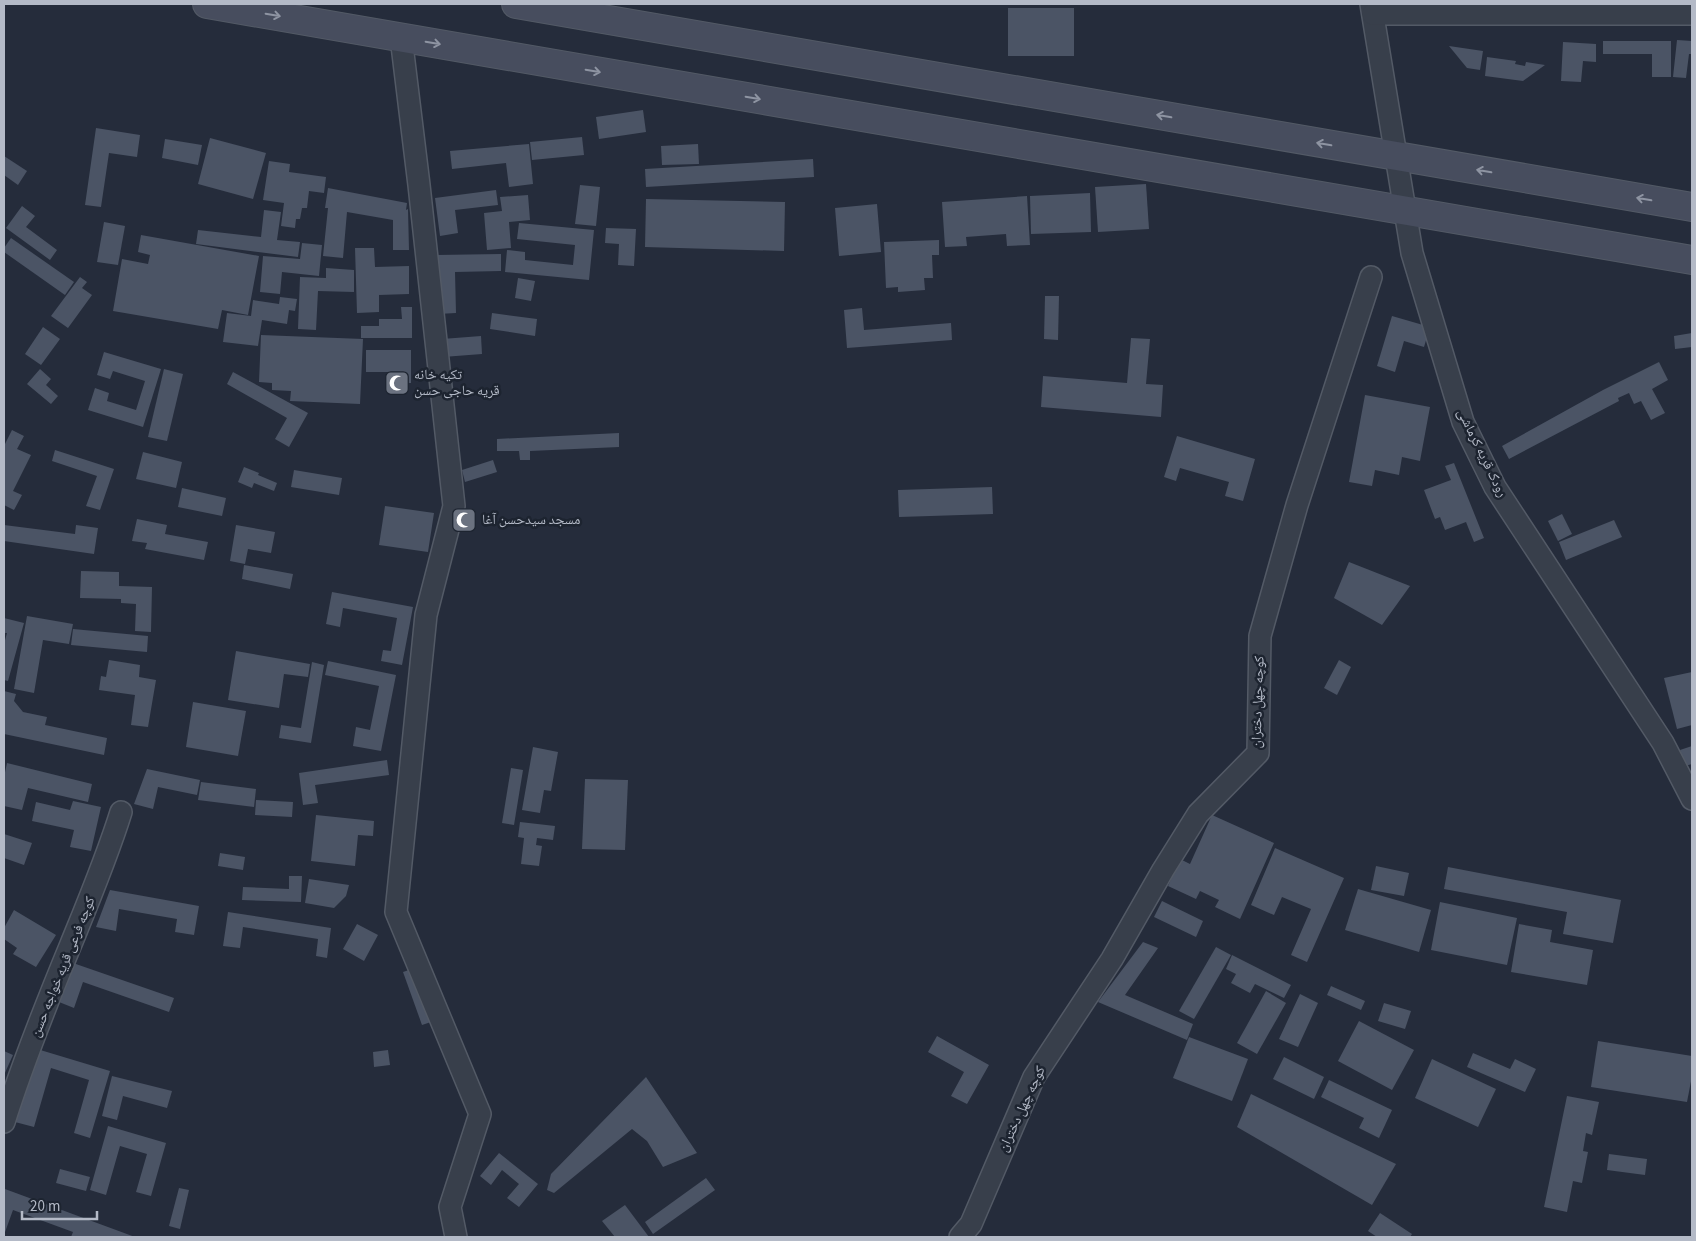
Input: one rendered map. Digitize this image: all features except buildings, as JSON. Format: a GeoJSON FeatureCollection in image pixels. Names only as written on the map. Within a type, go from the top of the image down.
{"type":"FeatureCollection","features":[{"type":"Feature","properties":{"kind":"street"},"geometry":{"type":"LineString","coordinates":[[207,4],[1692,260]]}},
{"type":"Feature","properties":{"kind":"street"},"geometry":{"type":"LineString","coordinates":[[516,4],[1692,207]]}},
{"type":"Feature","properties":{"kind":"street"},"geometry":{"type":"LineString","coordinates":[[1372,9],[1692,14]]}},
{"type":"Feature","properties":{"kind":"street","name":"رودک قریه کرماشی"},"geometry":{"type":"LineString","coordinates":[[1372,9],[1412,253],[1463,422],[1495,487],[1663,744],[1692,799]]}},
{"type":"Feature","properties":{"kind":"street"},"geometry":{"type":"LineString","coordinates":[[401,37],[454,506],[426,615],[396,912],[480,1114],[450,1207],[456,1237]]}},
{"type":"Feature","properties":{"kind":"street","name":"کوچه چهل دختران"},"geometry":{"type":"LineString","coordinates":[[960,1237],[971,1224],[1034,1077],[1112,959],[1162,870],[1198,814],[1258,753],[1260,636],[1297,505],[1371,277]]}},
{"type":"Feature","properties":{"kind":"street","name":"کوچه فرعی قریه خواجه حسن"},"geometry":{"type":"LineString","coordinates":[[4,1122],[12,1096],[70,946],[108,854],[121,812]]}},
{"type":"Feature","properties":{"kind":"place","name":"تکیه خانه قریه حاجی حسن"},"geometry":{"type":"Point","coordinates":[397,383]}},
{"type":"Feature","properties":{"kind":"place","name":"مسجد سیدحسن آغا"},"geometry":{"type":"Point","coordinates":[464,520]}}]}
